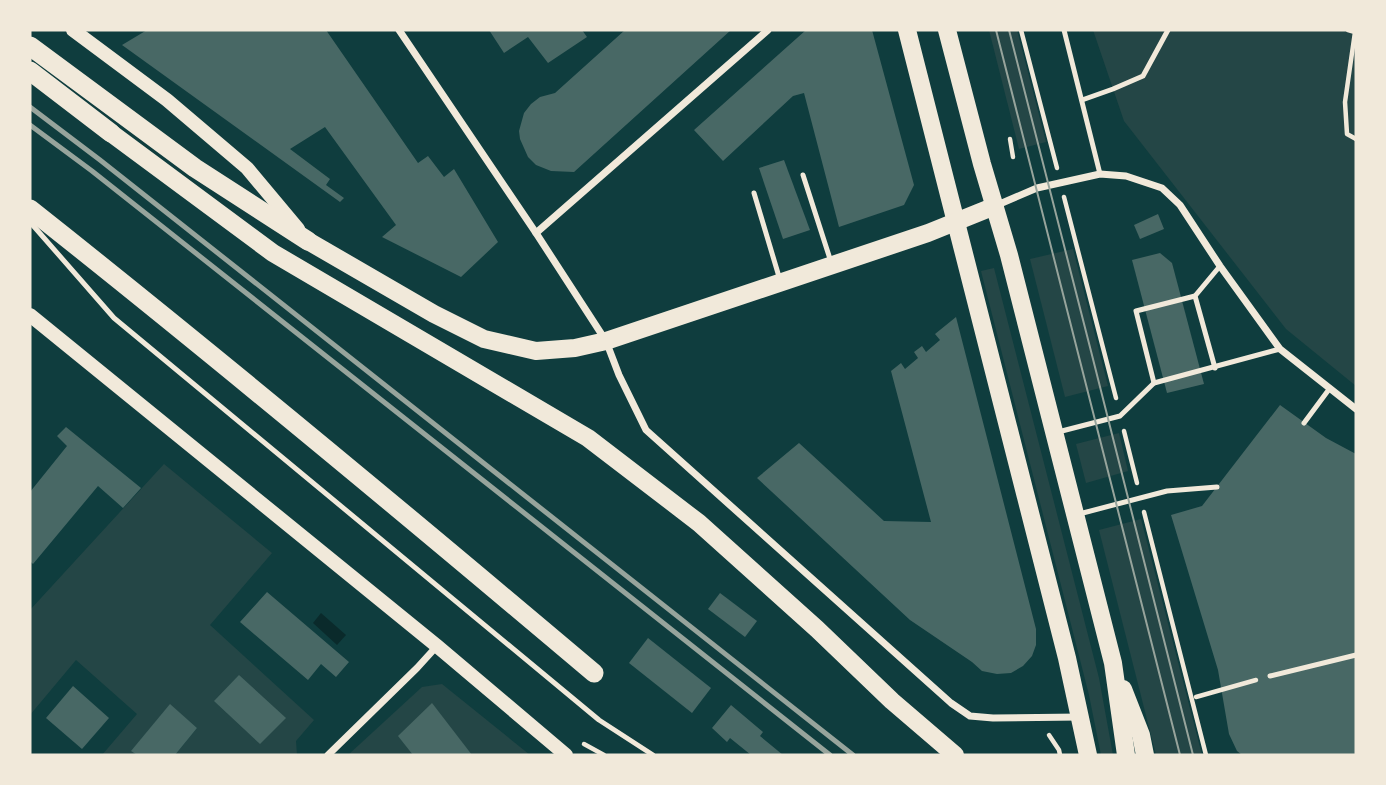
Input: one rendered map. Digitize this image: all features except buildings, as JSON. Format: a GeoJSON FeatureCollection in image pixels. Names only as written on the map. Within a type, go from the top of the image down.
{"type":"FeatureCollection","features":[{"type":"Feature","properties":{"kind":"highway"},"geometry":{"type":"LineString","coordinates":[[30,46],[195,168],[308,241]]}},
{"type":"Feature","properties":{"kind":"highway"},"geometry":{"type":"LineString","coordinates":[[30,71],[111,133]]}},
{"type":"Feature","properties":{"kind":"highway"},"geometry":{"type":"LineString","coordinates":[[30,209],[171,322],[594,673]]}},
{"type":"Feature","properties":{"kind":"main road"},"geometry":{"type":"LineString","coordinates":[[73,30],[167,100],[247,168],[308,241],[434,314],[484,339],[536,351],[575,348],[606,341],[957,222],[995,206]]}},
{"type":"Feature","properties":{"kind":"main road"},"geometry":{"type":"LineString","coordinates":[[907,30],[1064,644],[1088,755]]}},
{"type":"Feature","properties":{"kind":"main road"},"geometry":{"type":"LineString","coordinates":[[947,30],[1009,255],[1113,663],[1126,755]]}},
{"type":"Feature","properties":{"kind":"main road"},"geometry":{"type":"LineString","coordinates":[[111,133],[273,254],[588,438],[699,523],[892,701],[955,755]]}},
{"type":"Feature","properties":{"kind":"main road"},"geometry":{"type":"LineString","coordinates":[[30,316],[437,646],[566,755]]}},
{"type":"Feature","properties":{"kind":"main road"},"geometry":{"type":"LineString","coordinates":[[1113,663],[1142,735],[1145,755]]}},
{"type":"Feature","properties":{"kind":"street"},"geometry":{"type":"LineString","coordinates":[[399,30],[606,341],[646,430],[951,703],[970,716],[1080,717]]}},
{"type":"Feature","properties":{"kind":"street"},"geometry":{"type":"LineString","coordinates":[[536,233],[768,30]]}},
{"type":"Feature","properties":{"kind":"street"},"geometry":{"type":"LineString","coordinates":[[995,206],[1037,188],[1100,174],[1126,176],[1163,188],[1180,205],[1280,349],[1356,409]]}},
{"type":"Feature","properties":{"kind":"street"},"geometry":{"type":"LineString","coordinates":[[328,755],[437,646]]}},
{"type":"Feature","properties":{"kind":"lane"},"geometry":{"type":"LineString","coordinates":[[1064,30],[1100,174]]}},
{"type":"Feature","properties":{"kind":"lane"},"geometry":{"type":"LineString","coordinates":[[1082,100],[1143,76],[1168,30]]}},
{"type":"Feature","properties":{"kind":"lane"},"geometry":{"type":"LineString","coordinates":[[803,175],[831,265]]}},
{"type":"Feature","properties":{"kind":"lane"},"geometry":{"type":"LineString","coordinates":[[754,192],[780,282]]}},
{"type":"Feature","properties":{"kind":"lane"},"geometry":{"type":"LineString","coordinates":[[30,222],[114,318],[599,720],[653,755]]}},
{"type":"Feature","properties":{"kind":"lane"},"geometry":{"type":"LineString","coordinates":[[1154,383],[1136,311],[1195,296],[1220,266]]}},
{"type":"Feature","properties":{"kind":"lane"},"geometry":{"type":"LineString","coordinates":[[1195,296],[1215,368]]}},
{"type":"Feature","properties":{"kind":"lane"},"geometry":{"type":"LineString","coordinates":[[1054,434],[1120,416],[1154,383],[1280,349]]}},
{"type":"Feature","properties":{"kind":"lane"},"geometry":{"type":"LineString","coordinates":[[1304,423],[1330,388]]}},
{"type":"Feature","properties":{"kind":"lane"},"geometry":{"type":"LineString","coordinates":[[1076,515],[1167,491],[1217,487]]}},
{"type":"Feature","properties":{"kind":"lane"},"geometry":{"type":"LineString","coordinates":[[1270,676],[1356,655]]}},
{"type":"Feature","properties":{"kind":"path"},"geometry":{"type":"LineString","coordinates":[[1021,30],[1206,755]]}},
{"type":"Feature","properties":{"kind":"path"},"geometry":{"type":"LineString","coordinates":[[1348,30],[1355,32],[1345,102],[1347,134],[1356,139]]}},
{"type":"Feature","properties":{"kind":"path"},"geometry":{"type":"LineString","coordinates":[[1010,139],[1013,157]]}},
{"type":"Feature","properties":{"kind":"path"},"geometry":{"type":"LineString","coordinates":[[1196,697],[1270,676]]}},
{"type":"Feature","properties":{"kind":"path"},"geometry":{"type":"LineString","coordinates":[[1049,735],[1060,755]]}},
{"type":"Feature","properties":{"kind":"shaded area"},"geometry":{"type":"Polygon","coordinates":[[[989,30],[1017,30],[1046,142],[1019,149],[989,30]]]}},
{"type":"Feature","properties":{"kind":"shaded area"},"geometry":{"type":"Polygon","coordinates":[[[1093,30],[1356,30],[1356,386],[1286,329],[1124,121],[1093,30]]]}},
{"type":"Feature","properties":{"kind":"shaded area"},"geometry":{"type":"Polygon","coordinates":[[[1073,249],[1108,386],[1065,397],[1030,259],[1073,249]]]}},
{"type":"Feature","properties":{"kind":"shaded area"},"geometry":{"type":"Polygon","coordinates":[[[994,268],[1099,678],[1113,755],[1101,755],[1089,695],[981,271],[994,268]]]}},
{"type":"Feature","properties":{"kind":"shaded area"},"geometry":{"type":"Polygon","coordinates":[[[1119,433],[1128,471],[1086,483],[1076,444],[1119,433]]]}},
{"type":"Feature","properties":{"kind":"shaded area"},"geometry":{"type":"Polygon","coordinates":[[[164,464],[272,553],[210,625],[314,720],[296,741],[297,755],[175,755],[197,728],[170,705],[132,751],[137,755],[102,755],[137,714],[76,660],[30,715],[30,610],[164,464]]]}},
{"type":"Feature","properties":{"kind":"shaded area"},"geometry":{"type":"Polygon","coordinates":[[[1141,519],[1202,755],[1156,755],[1099,530],[1141,519]]]}},
{"type":"Feature","properties":{"kind":"shaded area"},"geometry":{"type":"Polygon","coordinates":[[[321,613],[346,635],[337,645],[313,623],[321,613]]]}},
{"type":"Feature","properties":{"kind":"shaded area"},"geometry":{"type":"Polygon","coordinates":[[[442,684],[530,755],[348,755],[422,687],[442,684]]]}},
{"type":"Feature","properties":{"kind":"tram line"},"geometry":{"type":"LineString","coordinates":[[996,30],[1180,755]]}},
{"type":"Feature","properties":{"kind":"tram line"},"geometry":{"type":"LineString","coordinates":[[1009,30],[1193,755]]}},
{"type":"Feature","properties":{"kind":"railway"},"geometry":{"type":"LineString","coordinates":[[30,107],[853,755]]}},
{"type":"Feature","properties":{"kind":"railway"},"geometry":{"type":"LineString","coordinates":[[30,125],[92,171],[830,755]]}}]}
